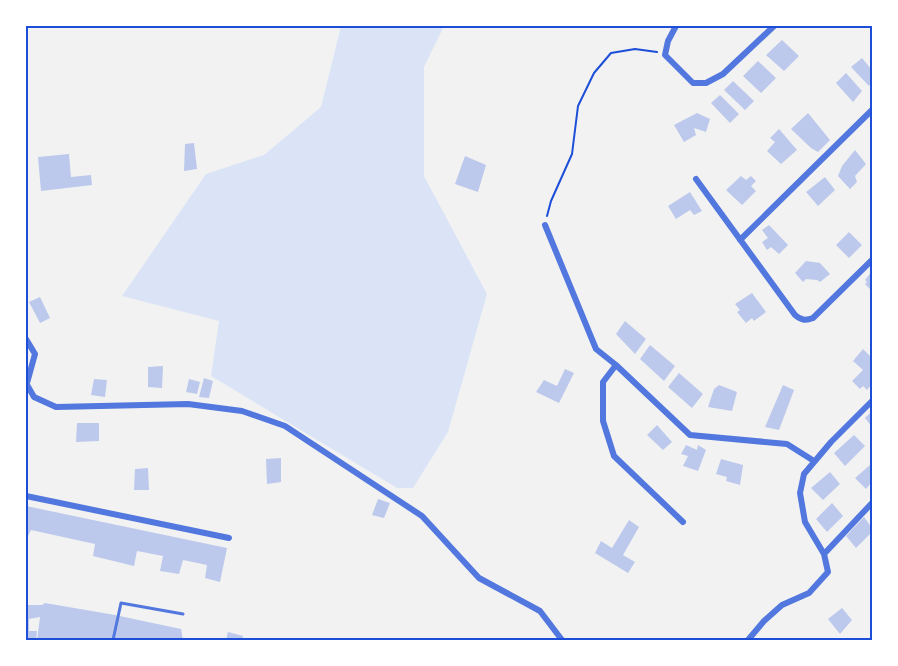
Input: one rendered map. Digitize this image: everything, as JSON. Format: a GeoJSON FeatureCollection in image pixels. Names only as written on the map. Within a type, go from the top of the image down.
{"type":"FeatureCollection","features":[{"type":"Feature","properties":{"kind":"street"},"geometry":{"type":"LineString","coordinates":[[676,26],[668,41],[665,55],[693,83],[706,83],[723,74],[774,26]]}},
{"type":"Feature","properties":{"kind":"street"},"geometry":{"type":"LineString","coordinates":[[740,240],[873,110]]}},
{"type":"Feature","properties":{"kind":"street"},"geometry":{"type":"LineString","coordinates":[[696,179],[800,319],[806,321],[813,318],[873,260]]}},
{"type":"Feature","properties":{"kind":"street"},"geometry":{"type":"LineString","coordinates":[[545,225],[596,349],[690,435],[787,444],[814,461]]}},
{"type":"Feature","properties":{"kind":"street"},"geometry":{"type":"LineString","coordinates":[[26,339],[35,354],[26,383],[34,397],[56,407],[188,404],[242,411],[285,426],[422,516],[479,578],[540,611],[562,640]]}},
{"type":"Feature","properties":{"kind":"street"},"geometry":{"type":"LineString","coordinates":[[616,365],[603,382],[603,421],[614,456],[682,522]]}},
{"type":"Feature","properties":{"kind":"street"},"geometry":{"type":"LineString","coordinates":[[748,640],[782,605],[809,593],[828,572],[824,554],[805,522],[800,493],[804,474],[831,442],[873,401]]}},
{"type":"Feature","properties":{"kind":"street"},"geometry":{"type":"LineString","coordinates":[[26,496],[229,538]]}},
{"type":"Feature","properties":{"kind":"street"},"geometry":{"type":"LineString","coordinates":[[824,554],[873,503]]}},
{"type":"Feature","properties":{"kind":"lane"},"geometry":{"type":"LineString","coordinates":[[114,640],[121,603],[183,614]]}},
{"type":"Feature","properties":{"kind":"path"},"geometry":{"type":"LineString","coordinates":[[545,225],[551,201],[572,154],[578,106],[594,73],[611,53],[635,49],[651,50],[665,55]]}},
{"type":"Feature","properties":{"kind":"shaded area"},"geometry":{"type":"Polygon","coordinates":[[[341,26],[444,26],[424,67],[424,176],[487,294],[448,432],[413,488],[397,488],[211,376],[219,321],[122,296],[206,174],[264,155],[321,107],[341,26]]]}},
{"type":"Feature","properties":{"kind":"building"},"geometry":{"type":"Polygon","coordinates":[[[782,40],[799,56],[784,71],[766,55],[782,40]]]}},
{"type":"Feature","properties":{"kind":"building"},"geometry":{"type":"Polygon","coordinates":[[[862,58],[872,70],[872,81],[869,86],[851,67],[862,58]]]}},
{"type":"Feature","properties":{"kind":"building"},"geometry":{"type":"Polygon","coordinates":[[[758,61],[776,78],[761,93],[743,76],[758,61]]]}},
{"type":"Feature","properties":{"kind":"building"},"geometry":{"type":"Polygon","coordinates":[[[846,73],[862,91],[853,102],[836,83],[846,73]]]}},
{"type":"Feature","properties":{"kind":"building"},"geometry":{"type":"Polygon","coordinates":[[[733,81],[754,101],[745,110],[724,90],[733,81]]]}},
{"type":"Feature","properties":{"kind":"building"},"geometry":{"type":"Polygon","coordinates":[[[720,95],[739,114],[730,123],[711,103],[720,95]]]}},
{"type":"Feature","properties":{"kind":"building"},"geometry":{"type":"Polygon","coordinates":[[[697,113],[710,119],[706,132],[694,128],[696,135],[684,142],[674,125],[697,113]]]}},
{"type":"Feature","properties":{"kind":"building"},"geometry":{"type":"Polygon","coordinates":[[[808,113],[830,140],[818,152],[791,129],[808,113]]]}},
{"type":"Feature","properties":{"kind":"building"},"geometry":{"type":"Polygon","coordinates":[[[779,129],[797,150],[781,164],[767,151],[775,142],[770,138],[779,129]]]}},
{"type":"Feature","properties":{"kind":"building"},"geometry":{"type":"Polygon","coordinates":[[[194,143],[197,169],[184,171],[185,144],[194,143]]]}},
{"type":"Feature","properties":{"kind":"building"},"geometry":{"type":"Polygon","coordinates":[[[855,150],[866,164],[855,176],[857,182],[850,189],[838,176],[842,166],[855,150]]]}},
{"type":"Feature","properties":{"kind":"building"},"geometry":{"type":"Polygon","coordinates":[[[69,154],[71,177],[91,175],[92,185],[41,191],[38,157],[69,154]]]}},
{"type":"Feature","properties":{"kind":"building"},"geometry":{"type":"Polygon","coordinates":[[[465,156],[486,165],[478,192],[455,184],[465,156]]]}},
{"type":"Feature","properties":{"kind":"building"},"geometry":{"type":"Polygon","coordinates":[[[741,176],[746,180],[751,176],[756,181],[751,186],[756,191],[742,205],[726,190],[741,176]]]}},
{"type":"Feature","properties":{"kind":"building"},"geometry":{"type":"Polygon","coordinates":[[[825,177],[835,190],[818,206],[806,192],[825,177]]]}},
{"type":"Feature","properties":{"kind":"building"},"geometry":{"type":"Polygon","coordinates":[[[690,192],[702,211],[694,215],[690,210],[676,219],[668,206],[690,192]]]}},
{"type":"Feature","properties":{"kind":"building"},"geometry":{"type":"Polygon","coordinates":[[[769,225],[788,245],[779,254],[771,247],[767,250],[762,242],[768,238],[762,230],[769,225]]]}},
{"type":"Feature","properties":{"kind":"building"},"geometry":{"type":"Polygon","coordinates":[[[849,232],[862,245],[849,258],[836,245],[849,232]]]}},
{"type":"Feature","properties":{"kind":"building"},"geometry":{"type":"Polygon","coordinates":[[[806,261],[820,263],[830,274],[820,282],[806,279],[803,282],[795,273],[806,261]]]}},
{"type":"Feature","properties":{"kind":"building"},"geometry":{"type":"Polygon","coordinates":[[[872,271],[872,291],[865,284],[867,282],[865,280],[872,271]]]}},
{"type":"Feature","properties":{"kind":"building"},"geometry":{"type":"Polygon","coordinates":[[[752,293],[766,312],[754,321],[752,318],[746,323],[737,312],[740,310],[735,304],[752,293]]]}},
{"type":"Feature","properties":{"kind":"building"},"geometry":{"type":"Polygon","coordinates":[[[40,297],[50,318],[40,323],[29,302],[40,297]]]}},
{"type":"Feature","properties":{"kind":"building"},"geometry":{"type":"Polygon","coordinates":[[[625,321],[646,339],[635,354],[616,334],[625,321]]]}},
{"type":"Feature","properties":{"kind":"building"},"geometry":{"type":"Polygon","coordinates":[[[650,345],[675,366],[664,381],[640,359],[650,345]]]}},
{"type":"Feature","properties":{"kind":"building"},"geometry":{"type":"Polygon","coordinates":[[[863,349],[872,358],[872,384],[867,390],[863,386],[860,389],[852,381],[863,370],[853,361],[863,349]]]}},
{"type":"Feature","properties":{"kind":"building"},"geometry":{"type":"Polygon","coordinates":[[[163,366],[162,388],[148,387],[148,367],[163,366]]]}},
{"type":"Feature","properties":{"kind":"building"},"geometry":{"type":"Polygon","coordinates":[[[565,369],[574,373],[559,403],[536,392],[544,380],[557,386],[565,369]]]}},
{"type":"Feature","properties":{"kind":"building"},"geometry":{"type":"Polygon","coordinates":[[[679,373],[703,394],[692,408],[668,387],[679,373]]]}},
{"type":"Feature","properties":{"kind":"building"},"geometry":{"type":"Polygon","coordinates":[[[204,378],[213,381],[209,398],[199,397],[204,378]]]}},
{"type":"Feature","properties":{"kind":"building"},"geometry":{"type":"Polygon","coordinates":[[[94,379],[107,380],[105,397],[91,395],[94,379]]]}},
{"type":"Feature","properties":{"kind":"building"},"geometry":{"type":"Polygon","coordinates":[[[189,379],[200,382],[197,394],[186,392],[189,379]]]}},
{"type":"Feature","properties":{"kind":"building"},"geometry":{"type":"Polygon","coordinates":[[[719,385],[737,392],[732,411],[708,407],[714,389],[719,385]]]}},
{"type":"Feature","properties":{"kind":"building"},"geometry":{"type":"Polygon","coordinates":[[[783,385],[794,390],[779,430],[765,427],[783,385]]]}},
{"type":"Feature","properties":{"kind":"building"},"geometry":{"type":"Polygon","coordinates":[[[872,411],[872,427],[865,418],[872,411]]]}},
{"type":"Feature","properties":{"kind":"building"},"geometry":{"type":"Polygon","coordinates":[[[77,423],[99,423],[99,441],[76,442],[77,423]]]}},
{"type":"Feature","properties":{"kind":"building"},"geometry":{"type":"Polygon","coordinates":[[[657,425],[672,442],[663,450],[647,435],[657,425]]]}},
{"type":"Feature","properties":{"kind":"building"},"geometry":{"type":"Polygon","coordinates":[[[854,435],[865,446],[845,466],[834,453],[854,435]]]}},
{"type":"Feature","properties":{"kind":"building"},"geometry":{"type":"Polygon","coordinates":[[[686,445],[697,450],[698,445],[706,450],[698,471],[683,466],[688,456],[681,454],[686,445]]]}},
{"type":"Feature","properties":{"kind":"building"},"geometry":{"type":"Polygon","coordinates":[[[281,458],[281,482],[267,484],[266,459],[281,458]]]}},
{"type":"Feature","properties":{"kind":"building"},"geometry":{"type":"Polygon","coordinates":[[[721,459],[743,465],[740,485],[726,481],[727,477],[716,474],[721,459]]]}},
{"type":"Feature","properties":{"kind":"building"},"geometry":{"type":"Polygon","coordinates":[[[870,465],[872,482],[866,489],[855,478],[870,465]]]}},
{"type":"Feature","properties":{"kind":"building"},"geometry":{"type":"Polygon","coordinates":[[[148,468],[149,490],[134,490],[135,469],[148,468]]]}},
{"type":"Feature","properties":{"kind":"building"},"geometry":{"type":"Polygon","coordinates":[[[830,472],[840,484],[823,500],[811,488],[830,472]]]}},
{"type":"Feature","properties":{"kind":"building"},"geometry":{"type":"Polygon","coordinates":[[[378,499],[390,503],[384,518],[372,515],[378,499]]]}},
{"type":"Feature","properties":{"kind":"building"},"geometry":{"type":"Polygon","coordinates":[[[832,503],[843,516],[827,532],[816,519],[832,503]]]}},
{"type":"Feature","properties":{"kind":"building"},"geometry":{"type":"Polygon","coordinates":[[[26,506],[227,548],[220,582],[205,578],[207,565],[183,560],[179,574],[160,571],[163,556],[137,551],[134,566],[93,556],[95,544],[31,530],[26,540],[26,506]]]}},
{"type":"Feature","properties":{"kind":"building"},"geometry":{"type":"Polygon","coordinates":[[[864,517],[872,528],[872,532],[856,548],[846,536],[864,517]]]}},
{"type":"Feature","properties":{"kind":"building"},"geometry":{"type":"Polygon","coordinates":[[[629,520],[639,527],[623,555],[635,562],[628,573],[595,553],[601,541],[612,548],[629,520]]]}},
{"type":"Feature","properties":{"kind":"building"},"geometry":{"type":"Polygon","coordinates":[[[45,603],[181,629],[183,640],[37,640],[40,617],[29,619],[29,631],[37,631],[36,640],[26,640],[26,605],[45,603]]]}},
{"type":"Feature","properties":{"kind":"building"},"geometry":{"type":"Polygon","coordinates":[[[842,608],[852,620],[840,634],[828,619],[842,608]]]}},
{"type":"Feature","properties":{"kind":"building"},"geometry":{"type":"Polygon","coordinates":[[[228,632],[243,636],[242,640],[226,640],[228,632]]]}}]}
